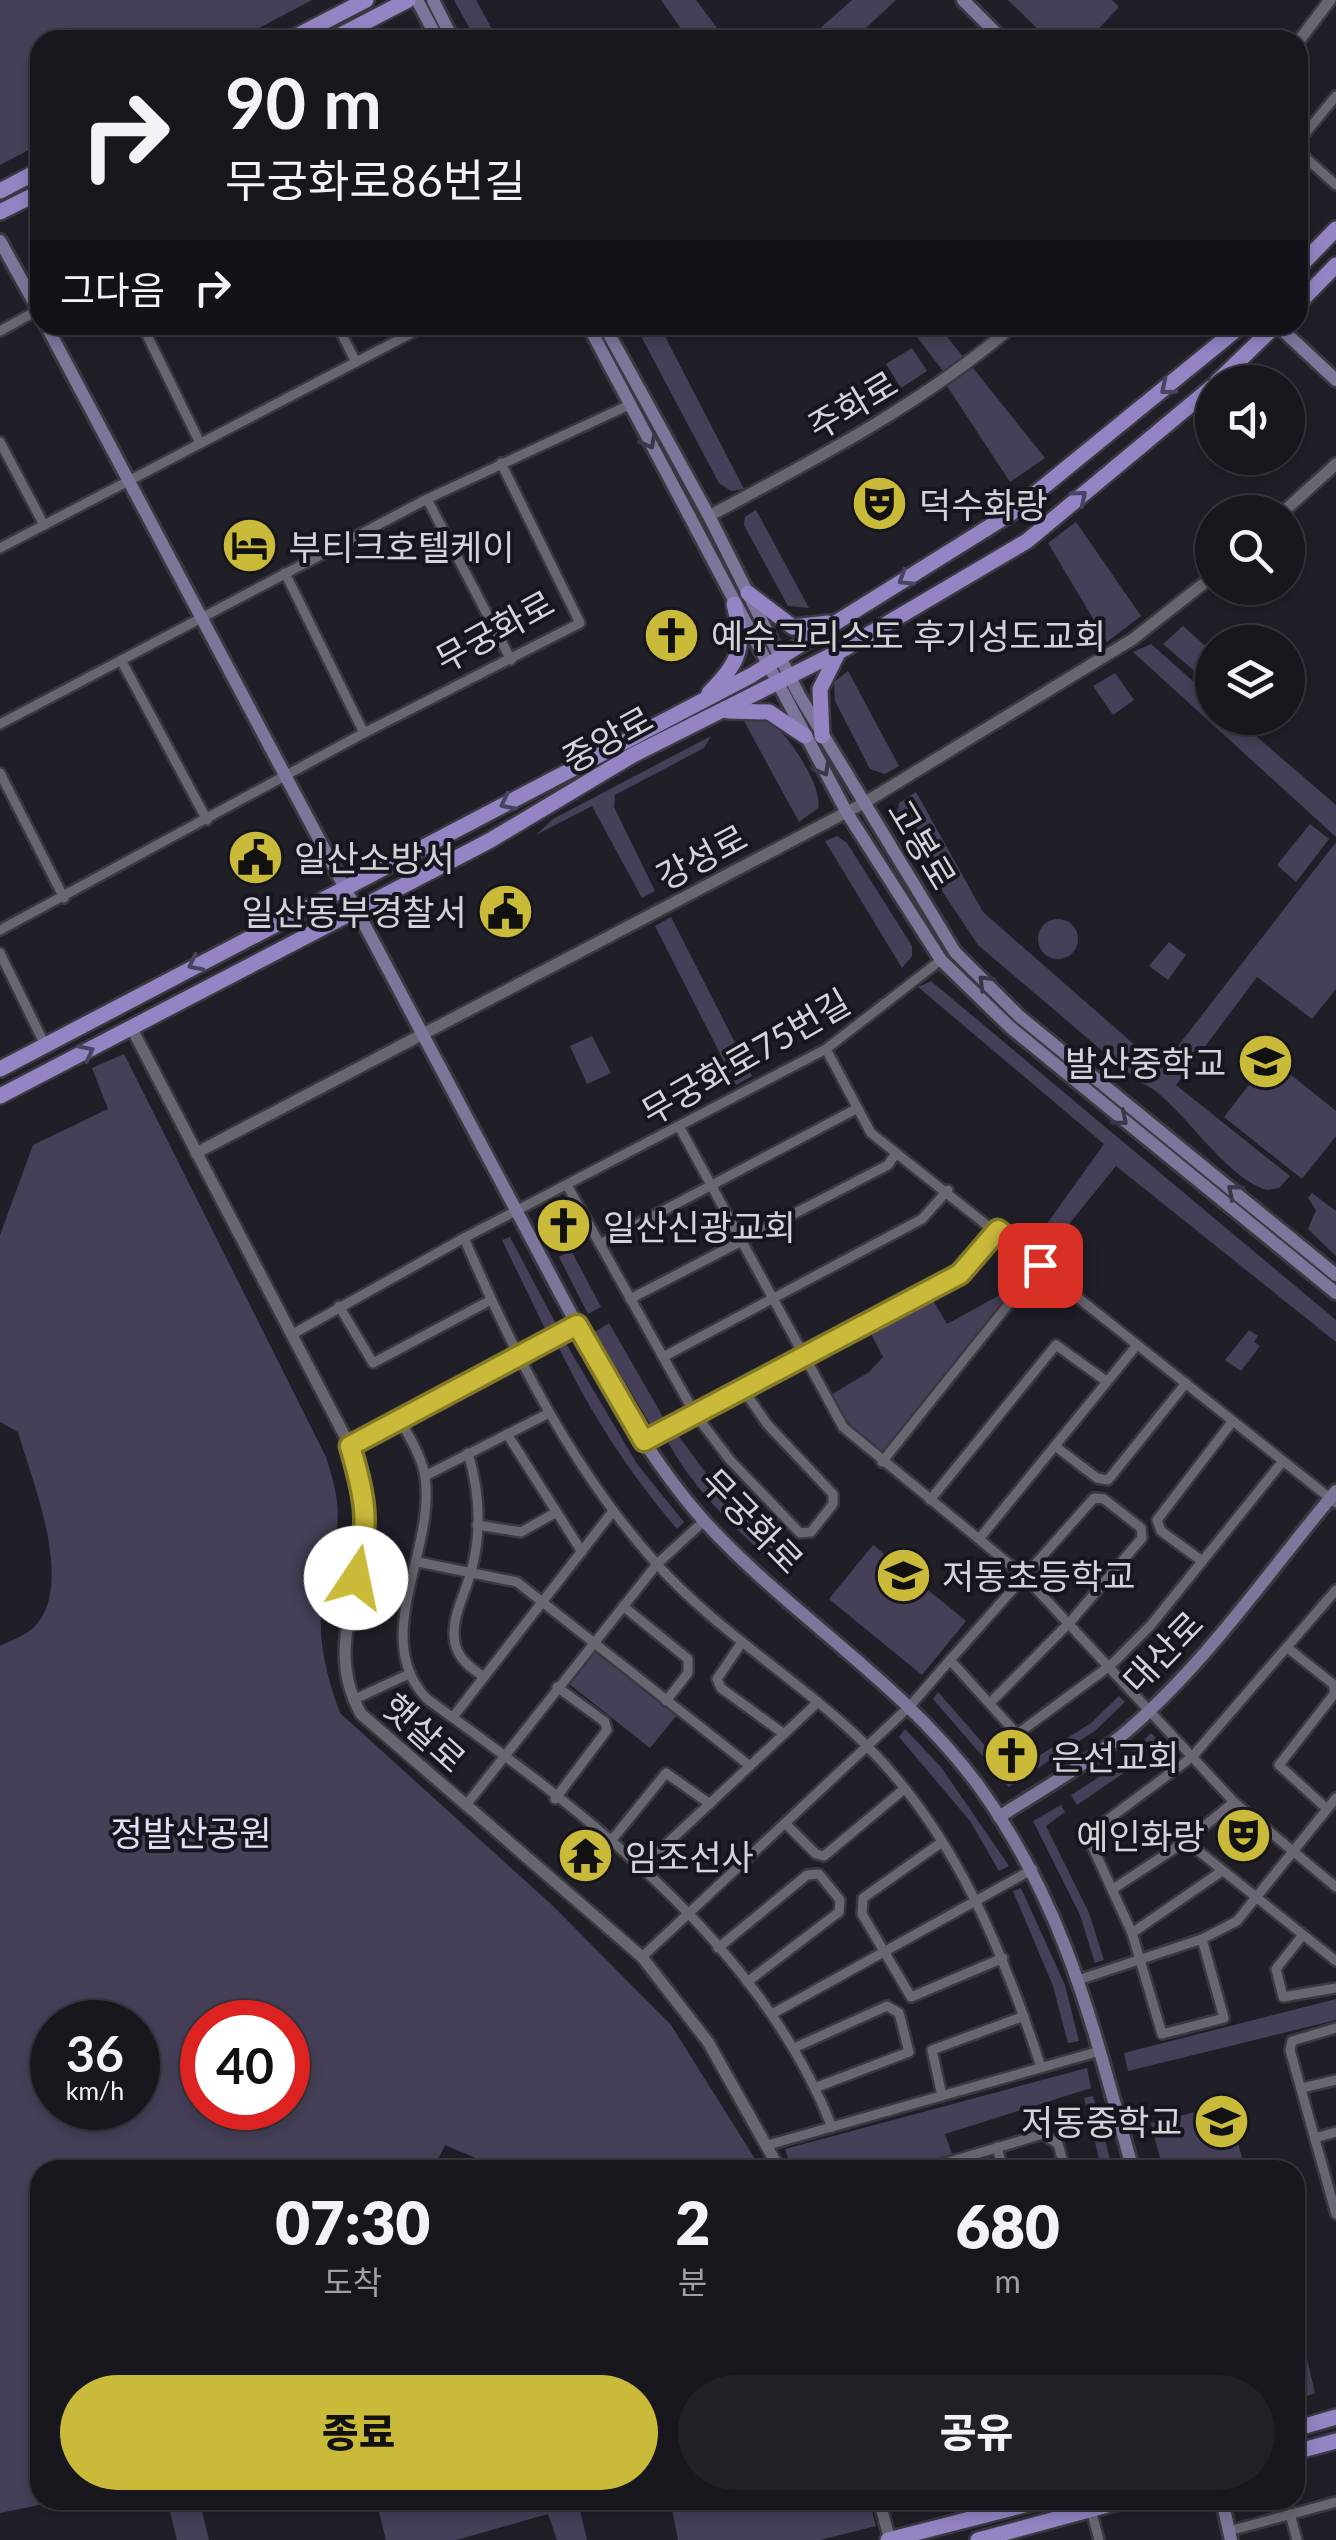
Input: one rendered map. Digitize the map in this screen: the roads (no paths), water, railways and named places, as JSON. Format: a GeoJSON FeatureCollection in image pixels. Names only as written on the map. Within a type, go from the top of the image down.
{"type":"FeatureCollection","features":[{"type":"Feature","properties":{"kind":"main road"},"geometry":{"type":"LineString","coordinates":[[308,30],[366,0]]}},
{"type":"Feature","properties":{"kind":"main road"},"geometry":{"type":"LineString","coordinates":[[350,30],[408,0]]}},
{"type":"Feature","properties":{"kind":"main road"},"geometry":{"type":"LineString","coordinates":[[418,0],[433,30]]}},
{"type":"Feature","properties":{"kind":"main road"},"geometry":{"type":"LineString","coordinates":[[433,0],[449,30]]}},
{"type":"Feature","properties":{"kind":"main road"},"geometry":{"type":"LineString","coordinates":[[963,0],[992,30]]}},
{"type":"Feature","properties":{"kind":"main road"},"geometry":{"type":"LineString","coordinates":[[0,191],[30,175]]}},
{"type":"Feature","properties":{"kind":"main road"},"geometry":{"type":"LineString","coordinates":[[0,212],[30,197]]}},
{"type":"Feature","properties":{"kind":"main road"},"geometry":{"type":"LineString","coordinates":[[1308,257],[1336,228]]}},
{"type":"Feature","properties":{"kind":"main road"},"geometry":{"type":"LineString","coordinates":[[0,240],[30,293]]}},
{"type":"Feature","properties":{"kind":"main road"},"geometry":{"type":"LineString","coordinates":[[1308,294],[1336,265]]}},
{"type":"Feature","properties":{"kind":"main road","name":"무궁화로"},"geometry":{"type":"LineString","coordinates":[[51,335],[577,1325],[644,1441],[704,1521],[772,1587],[911,1706],[999,1817],[1033,1869],[1081,1979],[1131,2160]]}},
{"type":"Feature","properties":{"kind":"main road","name":"고봉로"},"geometry":{"type":"LineString","coordinates":[[593,335],[734,604],[773,662],[805,736],[847,813],[942,960],[1010,1027],[1336,1293]]}},
{"type":"Feature","properties":{"kind":"main road","name":"고봉로"},"geometry":{"type":"LineString","coordinates":[[609,335],[748,592],[773,662]]}},
{"type":"Feature","properties":{"kind":"main road","name":"중앙로"},"geometry":{"type":"LineString","coordinates":[[0,1068],[773,662],[1010,514],[1230,335]]}},
{"type":"Feature","properties":{"kind":"main road","name":"중앙로"},"geometry":{"type":"LineString","coordinates":[[1236,365],[1267,335]]}},
{"type":"Feature","properties":{"kind":"main road"},"geometry":{"type":"LineString","coordinates":[[1288,335],[1336,380]]}},
{"type":"Feature","properties":{"kind":"main road","name":"중앙로"},"geometry":{"type":"LineString","coordinates":[[0,1096],[489,840],[633,755],[839,652],[1027,541],[1195,402]]}},
{"type":"Feature","properties":{"kind":"main road"},"geometry":{"type":"LineString","coordinates":[[748,592],[793,627],[837,621]]}},
{"type":"Feature","properties":{"kind":"main road"},"geometry":{"type":"LineString","coordinates":[[700,702],[738,656],[742,635],[734,604]]}},
{"type":"Feature","properties":{"kind":"main road"},"geometry":{"type":"LineString","coordinates":[[822,736],[820,689],[839,652]]}},
{"type":"Feature","properties":{"kind":"main road","name":"고봉로"},"geometry":{"type":"LineString","coordinates":[[783,681],[822,736],[955,952],[989,987],[1336,1275]]}},
{"type":"Feature","properties":{"kind":"main road"},"geometry":{"type":"LineString","coordinates":[[719,712],[769,712],[805,736]]}},
{"type":"Feature","properties":{"kind":"main road","name":"대산로"},"geometry":{"type":"LineString","coordinates":[[999,1817],[1082,1765],[1150,1709],[1221,1636],[1334,1498]]}},
{"type":"Feature","properties":{"kind":"main road"},"geometry":{"type":"LineString","coordinates":[[1305,2426],[1336,2417]]}},
{"type":"Feature","properties":{"kind":"main road"},"geometry":{"type":"LineString","coordinates":[[1305,2449],[1336,2440]]}},
{"type":"Feature","properties":{"kind":"main road"},"geometry":{"type":"LineString","coordinates":[[889,2540],[1005,2510]]}},
{"type":"Feature","properties":{"kind":"main road"},"geometry":{"type":"LineString","coordinates":[[978,2540],[1091,2510]]}},
{"type":"Feature","properties":{"kind":"main road"},"geometry":{"type":"LineString","coordinates":[[1224,2510],[1230,2536]]}},
{"type":"Feature","properties":{"kind":"street"},"geometry":{"type":"LineString","coordinates":[[1307,30],[1330,0]]}},
{"type":"Feature","properties":{"kind":"street"},"geometry":{"type":"LineString","coordinates":[[1308,130],[1336,96]]}},
{"type":"Feature","properties":{"kind":"street"},"geometry":{"type":"LineString","coordinates":[[1308,159],[1336,185]]}},
{"type":"Feature","properties":{"kind":"street"},"geometry":{"type":"LineString","coordinates":[[0,332],[30,316]]}},
{"type":"Feature","properties":{"kind":"street"},"geometry":{"type":"LineString","coordinates":[[147,335],[200,444]]}},
{"type":"Feature","properties":{"kind":"street"},"geometry":{"type":"LineString","coordinates":[[342,335],[356,362]]}},
{"type":"Feature","properties":{"kind":"street"},"geometry":{"type":"LineString","coordinates":[[0,548],[408,335]]}},
{"type":"Feature","properties":{"kind":"street","name":"주화로"},"geometry":{"type":"LineString","coordinates":[[709,516],[820,456],[956,372],[1002,335]]}},
{"type":"Feature","properties":{"kind":"street"},"geometry":{"type":"LineString","coordinates":[[0,724],[203,620],[355,536],[500,463],[629,405]]}},
{"type":"Feature","properties":{"kind":"street"},"geometry":{"type":"LineString","coordinates":[[0,442],[44,525]]}},
{"type":"Feature","properties":{"kind":"street","name":"무궁화로"},"geometry":{"type":"LineString","coordinates":[[0,930],[288,778],[364,733],[580,624],[500,463]]}},
{"type":"Feature","properties":{"kind":"street"},"geometry":{"type":"LineString","coordinates":[[1302,495],[1336,464]]}},
{"type":"Feature","properties":{"kind":"street"},"geometry":{"type":"LineString","coordinates":[[428,499],[511,660]]}},
{"type":"Feature","properties":{"kind":"street"},"geometry":{"type":"LineString","coordinates":[[285,573],[364,733]]}},
{"type":"Feature","properties":{"kind":"street","name":"강성로"},"geometry":{"type":"LineString","coordinates":[[196,1152],[847,813],[1132,639],[1195,590]]}},
{"type":"Feature","properties":{"kind":"street"},"geometry":{"type":"LineString","coordinates":[[122,660],[208,820]]}},
{"type":"Feature","properties":{"kind":"street"},"geometry":{"type":"LineString","coordinates":[[0,772],[64,898]]}},
{"type":"Feature","properties":{"kind":"street"},"geometry":{"type":"LineString","coordinates":[[0,953],[45,1046]]}},
{"type":"Feature","properties":{"kind":"street","name":"무궁화로75번길"},"geometry":{"type":"LineString","coordinates":[[291,1335],[464,1238],[826,1049],[942,960]]}},
{"type":"Feature","properties":{"kind":"street","name":"햇살로"},"geometry":{"type":"LineString","coordinates":[[132,1029],[350,1446],[366,1500],[364,1546],[345,1642],[347,1689],[353,1700],[361,1714],[408,1758],[642,1957],[708,2042],[775,2160]]}},
{"type":"Feature","properties":{"kind":"street"},"geometry":{"type":"LineString","coordinates":[[826,1049],[872,1133],[998,1230],[1232,1422],[1334,1498]]}},
{"type":"Feature","properties":{"kind":"street"},"geometry":{"type":"LineString","coordinates":[[600,1244],[856,1109]]}},
{"type":"Feature","properties":{"kind":"street"},"geometry":{"type":"LineString","coordinates":[[680,1128],[770,1300],[843,1427],[1026,1578],[1071,1621],[1234,1802],[1336,1887]]}},
{"type":"Feature","properties":{"kind":"street"},"geometry":{"type":"LineString","coordinates":[[630,1299],[888,1165],[896,1153]]}},
{"type":"Feature","properties":{"kind":"street"},"geometry":{"type":"LineString","coordinates":[[568,1187],[694,1414],[730,1460],[800,1533],[811,1532],[834,1504],[833,1494],[767,1424],[744,1389]]}},
{"type":"Feature","properties":{"kind":"street"},"geometry":{"type":"LineString","coordinates":[[663,1357],[922,1219],[948,1190]]}},
{"type":"Feature","properties":{"kind":"street"},"geometry":{"type":"LineString","coordinates":[[644,1441],[960,1274],[998,1230]]}},
{"type":"Feature","properties":{"kind":"street"},"geometry":{"type":"LineString","coordinates":[[464,1238],[549,1412],[613,1511],[657,1564],[742,1642],[867,1746],[942,1842],[977,1900],[1003,1958],[1042,2067]]}},
{"type":"Feature","properties":{"kind":"street"},"geometry":{"type":"LineString","coordinates":[[882,1462],[1040,1265]]}},
{"type":"Feature","properties":{"kind":"street"},"geometry":{"type":"LineString","coordinates":[[339,1306],[373,1362],[491,1300]]}},
{"type":"Feature","properties":{"kind":"street"},"geometry":{"type":"LineString","coordinates":[[350,1446],[577,1325]]}},
{"type":"Feature","properties":{"kind":"street"},"geometry":{"type":"LineString","coordinates":[[930,1500],[1056,1345],[1106,1382]]}},
{"type":"Feature","properties":{"kind":"street"},"geometry":{"type":"LineString","coordinates":[[979,1539],[1137,1345]]}},
{"type":"Feature","properties":{"kind":"street"},"geometry":{"type":"LineString","coordinates":[[1055,1446],[1097,1478],[1108,1480],[1186,1383]]}},
{"type":"Feature","properties":{"kind":"street"},"geometry":{"type":"LineString","coordinates":[[425,1476],[549,1412]]}},
{"type":"Feature","properties":{"kind":"street"},"geometry":{"type":"LineString","coordinates":[[401,1421],[425,1476],[426,1512],[402,1626],[402,1650],[409,1674],[428,1699],[610,1840],[688,1914],[772,2014],[817,2087],[832,2127]]}},
{"type":"Feature","properties":{"kind":"street"},"geometry":{"type":"LineString","coordinates":[[1202,1561],[1161,1531],[1157,1520],[1232,1422]]}},
{"type":"Feature","properties":{"kind":"street"},"geometry":{"type":"LineString","coordinates":[[508,1434],[554,1513],[582,1552]]}},
{"type":"Feature","properties":{"kind":"street"},"geometry":{"type":"LineString","coordinates":[[468,1454],[478,1488],[477,1525],[471,1571],[454,1633],[459,1654],[484,1677]]}},
{"type":"Feature","properties":{"kind":"street"},"geometry":{"type":"LineString","coordinates":[[950,1660],[1017,1734],[1111,1665],[1151,1625],[1283,1460]]}},
{"type":"Feature","properties":{"kind":"street"},"geometry":{"type":"LineString","coordinates":[[642,1957],[911,1706],[1094,1498],[1104,1500],[1141,1528],[1142,1538],[1071,1621],[990,1703]]}},
{"type":"Feature","properties":{"kind":"street"},"geometry":{"type":"LineString","coordinates":[[452,1717],[613,1511]]}},
{"type":"Feature","properties":{"kind":"street"},"geometry":{"type":"LineString","coordinates":[[477,1525],[521,1532],[554,1513]]}},
{"type":"Feature","properties":{"kind":"street"},"geometry":{"type":"LineString","coordinates":[[466,1805],[657,1564],[704,1521]]}},
{"type":"Feature","properties":{"kind":"street"},"geometry":{"type":"LineString","coordinates":[[418,1562],[517,1582],[750,1766]]}},
{"type":"Feature","properties":{"kind":"street"},"geometry":{"type":"LineString","coordinates":[[1202,1939],[1224,2018],[1162,2034],[1142,1958],[1087,1836],[1192,1756],[1289,1649],[1336,1590]]}},
{"type":"Feature","properties":{"kind":"street"},"geometry":{"type":"LineString","coordinates":[[623,1606],[688,1659],[688,1673],[666,1700]]}},
{"type":"Feature","properties":{"kind":"street"},"geometry":{"type":"LineString","coordinates":[[742,1642],[717,1679],[722,1688],[784,1734]]}},
{"type":"Feature","properties":{"kind":"street"},"geometry":{"type":"LineString","coordinates":[[1289,1649],[1333,1684],[1336,1694],[1279,1766],[1327,1809]]}},
{"type":"Feature","properties":{"kind":"street"},"geometry":{"type":"LineString","coordinates":[[353,1700],[409,1674]]}},
{"type":"Feature","properties":{"kind":"street"},"geometry":{"type":"LineString","coordinates":[[555,1798],[607,1730],[605,1722],[557,1686]]}},
{"type":"Feature","properties":{"kind":"street"},"geometry":{"type":"LineString","coordinates":[[641,1868],[817,1703]]}},
{"type":"Feature","properties":{"kind":"street"},"geometry":{"type":"LineString","coordinates":[[610,1840],[666,1773],[710,1804]]}},
{"type":"Feature","properties":{"kind":"street"},"geometry":{"type":"LineString","coordinates":[[785,1823],[816,1854],[824,1856],[903,1790]]}},
{"type":"Feature","properties":{"kind":"street"},"geometry":{"type":"LineString","coordinates":[[1081,1979],[1202,1939],[1237,1921],[1336,1798]]}},
{"type":"Feature","properties":{"kind":"street"},"geometry":{"type":"LineString","coordinates":[[1112,1890],[1186,1842],[1234,1802]]}},
{"type":"Feature","properties":{"kind":"street"},"geometry":{"type":"LineString","coordinates":[[942,1842],[863,1898],[862,1914],[910,1998],[1003,1958]]}},
{"type":"Feature","properties":{"kind":"street"},"geometry":{"type":"LineString","coordinates":[[1186,1842],[1336,1961]]}},
{"type":"Feature","properties":{"kind":"street"},"geometry":{"type":"LineString","coordinates":[[772,2014],[1033,1869]]}},
{"type":"Feature","properties":{"kind":"street"},"geometry":{"type":"LineString","coordinates":[[1132,1932],[1222,1871]]}},
{"type":"Feature","properties":{"kind":"street"},"geometry":{"type":"LineString","coordinates":[[718,1948],[812,1873],[819,1874],[842,1905],[839,1912],[748,1982]]}},
{"type":"Feature","properties":{"kind":"street"},"geometry":{"type":"LineString","coordinates":[[1302,1936],[1276,1969],[1283,1997],[1336,1988]]}},
{"type":"Feature","properties":{"kind":"street"},"geometry":{"type":"LineString","coordinates":[[794,2048],[887,2006],[894,2008],[909,2052],[817,2087]]}},
{"type":"Feature","properties":{"kind":"street"},"geometry":{"type":"LineString","coordinates":[[942,2096],[932,2050],[1024,2016]]}},
{"type":"Feature","properties":{"kind":"street"},"geometry":{"type":"LineString","coordinates":[[1335,2215],[1292,2041],[1336,2028]]}},
{"type":"Feature","properties":{"kind":"street"},"geometry":{"type":"LineString","coordinates":[[768,2145],[1100,2051]]}},
{"type":"Feature","properties":{"kind":"street"},"geometry":{"type":"LineString","coordinates":[[1302,2088],[1336,2080]]}},
{"type":"Feature","properties":{"kind":"street"},"geometry":{"type":"LineString","coordinates":[[1315,2138],[1336,2132]]}},
{"type":"Feature","properties":{"kind":"street"},"geometry":{"type":"LineString","coordinates":[[955,2160],[1043,2134],[1058,2144],[1062,2160]]}},
{"type":"Feature","properties":{"kind":"street"},"geometry":{"type":"LineString","coordinates":[[997,2147],[1000,2160]]}},
{"type":"Feature","properties":{"kind":"street"},"geometry":{"type":"LineString","coordinates":[[1230,2536],[1336,2502]]}},
{"type":"Feature","properties":{"kind":"street"},"geometry":{"type":"LineString","coordinates":[[882,2510],[889,2540]]}},
{"type":"Feature","properties":{"kind":"street"},"geometry":{"type":"LineString","coordinates":[[1091,2510],[1098,2540]]}},
{"type":"Feature","properties":{"kind":"street"},"geometry":{"type":"LineString","coordinates":[[1290,2514],[1297,2540]]}},
{"type":"Feature","properties":{"kind":"place","name":"덕수화랑"},"geometry":{"type":"Point","coordinates":[880,504]}},
{"type":"Feature","properties":{"kind":"place","name":"부티크호텔케이"},"geometry":{"type":"Point","coordinates":[250,546]}},
{"type":"Feature","properties":{"kind":"place","name":"예수그리스도 후기성도교회"},"geometry":{"type":"Point","coordinates":[672,635]}},
{"type":"Feature","properties":{"kind":"place","name":"일산소방서"},"geometry":{"type":"Point","coordinates":[255,857]}},
{"type":"Feature","properties":{"kind":"place","name":"일산동부경찰서"},"geometry":{"type":"Point","coordinates":[506,911]}},
{"type":"Feature","properties":{"kind":"place","name":"발산중학교"},"geometry":{"type":"Point","coordinates":[1265,1062]}},
{"type":"Feature","properties":{"kind":"place","name":"일산신광교회"},"geometry":{"type":"Point","coordinates":[564,1226]}},
{"type":"Feature","properties":{"kind":"place","name":"저동초등학교"},"geometry":{"type":"Point","coordinates":[903,1575]}},
{"type":"Feature","properties":{"kind":"place","name":"은선교회"},"geometry":{"type":"Point","coordinates":[1012,1756]}},
{"type":"Feature","properties":{"kind":"place","name":"예인화랑"},"geometry":{"type":"Point","coordinates":[1244,1835]}},
{"type":"Feature","properties":{"kind":"place","name":"임조선사"},"geometry":{"type":"Point","coordinates":[586,1856]}},
{"type":"Feature","properties":{"kind":"place","name":"저동중학교"},"geometry":{"type":"Point","coordinates":[1221,2121]}},
{"type":"Feature","properties":{"kind":"park label","name":"정발산공원"},"geometry":{"type":"Point","coordinates":[191,1832]}}]}
